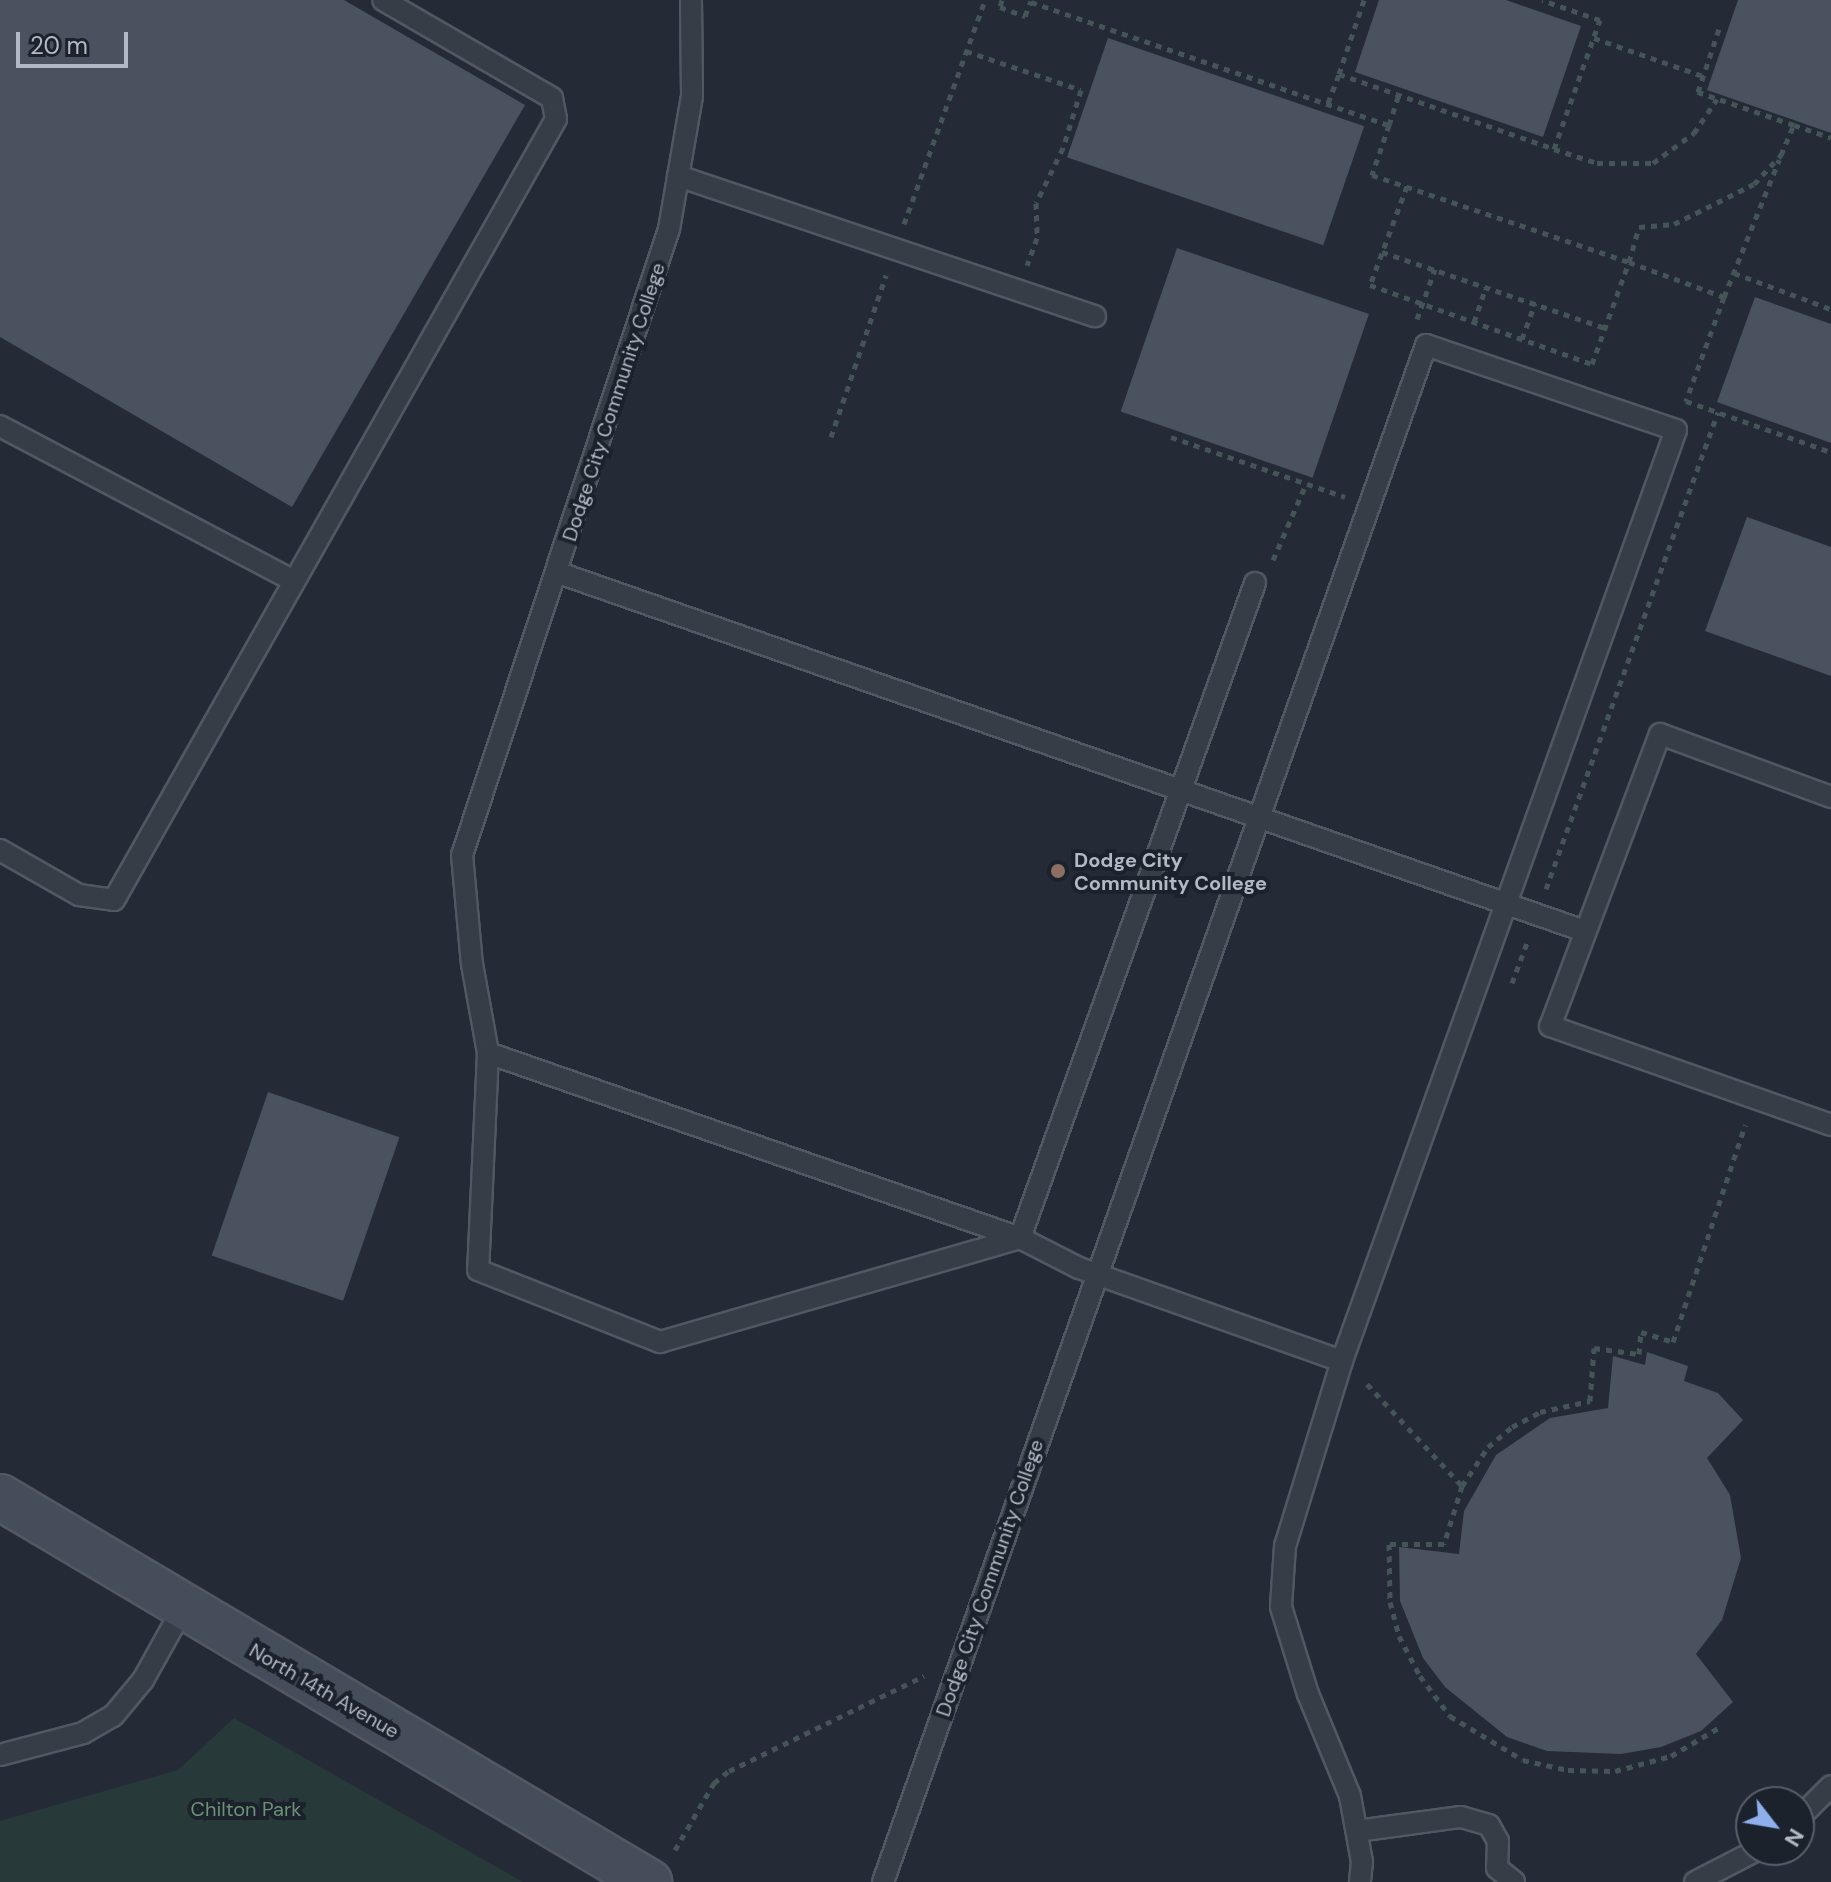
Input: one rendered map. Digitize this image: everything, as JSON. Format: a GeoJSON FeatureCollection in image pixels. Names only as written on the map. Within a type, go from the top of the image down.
{"type":"FeatureCollection","features":[{"type":"Feature","properties":{"kind":"main road","name":"North 14th Avenue"},"geometry":{"type":"LineString","coordinates":[[0,1497],[183,1608],[660,1869]]}},
{"type":"Feature","properties":{"kind":"lane"},"geometry":{"type":"LineString","coordinates":[[0,850],[79,895],[114,900],[556,119],[552,98],[383,0]]}},
{"type":"Feature","properties":{"kind":"lane","name":"Dodge City Community College"},"geometry":{"type":"LineString","coordinates":[[691,0],[692,96],[669,229],[559,573],[462,855],[472,964],[488,1053],[478,1270],[660,1342],[1020,1238]]}},
{"type":"Feature","properties":{"kind":"lane"},"geometry":{"type":"LineString","coordinates":[[678,176],[1095,316]]}},
{"type":"Feature","properties":{"kind":"lane","name":"Dodge City Community College"},"geometry":{"type":"LineString","coordinates":[[883,1882],[1426,345],[1676,430],[1342,1361],[1285,1546],[1281,1607],[1308,1694],[1350,1796],[1357,1831],[1360,1882]]}},
{"type":"Feature","properties":{"kind":"lane"},"geometry":{"type":"LineString","coordinates":[[0,426],[294,581]]}},
{"type":"Feature","properties":{"kind":"lane"},"geometry":{"type":"LineString","coordinates":[[559,573],[1584,931]]}},
{"type":"Feature","properties":{"kind":"lane"},"geometry":{"type":"LineString","coordinates":[[1020,1238],[1255,583]]}},
{"type":"Feature","properties":{"kind":"lane"},"geometry":{"type":"LineString","coordinates":[[1831,797],[1660,734],[1550,1026],[1831,1125]]}},
{"type":"Feature","properties":{"kind":"lane"},"geometry":{"type":"LineString","coordinates":[[488,1053],[1020,1238],[1096,1273],[1342,1361]]}},
{"type":"Feature","properties":{"kind":"lane"},"geometry":{"type":"LineString","coordinates":[[0,1755],[83,1733],[113,1716],[143,1680],[183,1608]]}},
{"type":"Feature","properties":{"kind":"lane"},"geometry":{"type":"LineString","coordinates":[[1815,1802],[1831,1786]]}},
{"type":"Feature","properties":{"kind":"lane"},"geometry":{"type":"LineString","coordinates":[[1357,1831],[1461,1817],[1489,1825],[1498,1841],[1497,1868],[1514,1882]]}},
{"type":"Feature","properties":{"kind":"lane"},"geometry":{"type":"LineString","coordinates":[[1695,1882],[1735,1861]]}},
{"type":"Feature","properties":{"kind":"path"},"geometry":{"type":"LineString","coordinates":[[831,437],[985,0]]}},
{"type":"Feature","properties":{"kind":"path"},"geometry":{"type":"LineString","coordinates":[[1002,0],[1000,7],[1025,16],[1031,1],[1389,125]]}},
{"type":"Feature","properties":{"kind":"path"},"geometry":{"type":"LineString","coordinates":[[1328,104],[1364,0]]}},
{"type":"Feature","properties":{"kind":"path"},"geometry":{"type":"LineString","coordinates":[[1542,0],[1600,20],[1554,149]]}},
{"type":"Feature","properties":{"kind":"path"},"geometry":{"type":"LineString","coordinates":[[1720,26],[1698,92],[1831,138]]}},
{"type":"Feature","properties":{"kind":"path"},"geometry":{"type":"LineString","coordinates":[[1594,38],[1703,76]]}},
{"type":"Feature","properties":{"kind":"path"},"geometry":{"type":"LineString","coordinates":[[966,51],[1081,90],[1063,148],[1036,203],[1037,238],[1018,290]]}},
{"type":"Feature","properties":{"kind":"path"},"geometry":{"type":"LineString","coordinates":[[1339,74],[1597,163],[1653,163],[1694,133],[1717,99]]}},
{"type":"Feature","properties":{"kind":"path"},"geometry":{"type":"LineString","coordinates":[[1399,95],[1372,175],[1724,297]]}},
{"type":"Feature","properties":{"kind":"path"},"geometry":{"type":"LineString","coordinates":[[1794,125],[1724,297],[1686,401],[1831,452]]}},
{"type":"Feature","properties":{"kind":"path"},"geometry":{"type":"LineString","coordinates":[[1407,186],[1370,285],[1592,364],[1639,227],[1674,224],[1711,209],[1754,184],[1781,155]]}},
{"type":"Feature","properties":{"kind":"path"},"geometry":{"type":"LineString","coordinates":[[1382,252],[1605,328]]}},
{"type":"Feature","properties":{"kind":"path"},"geometry":{"type":"LineString","coordinates":[[1734,273],[1831,309]]}},
{"type":"Feature","properties":{"kind":"path"},"geometry":{"type":"LineString","coordinates":[[1474,322],[1486,287]]}},
{"type":"Feature","properties":{"kind":"path"},"geometry":{"type":"LineString","coordinates":[[1522,339],[1535,303]]}},
{"type":"Feature","properties":{"kind":"path"},"geometry":{"type":"LineString","coordinates":[[1510,988],[1718,412]]}},
{"type":"Feature","properties":{"kind":"path"},"geometry":{"type":"LineString","coordinates":[[1171,437],[1353,500]]}},
{"type":"Feature","properties":{"kind":"path"},"geometry":{"type":"LineString","coordinates":[[1255,583],[1271,565],[1306,484]]}},
{"type":"Feature","properties":{"kind":"path"},"geometry":{"type":"LineString","coordinates":[[1720,1727],[1657,1760],[1615,1771],[1568,1770],[1523,1760],[1450,1716],[1420,1676],[1399,1636],[1390,1602],[1389,1544],[1444,1544],[1462,1486],[1488,1447],[1512,1427],[1540,1412],[1590,1401],[1594,1348],[1639,1354],[1641,1332],[1673,1342],[1755,1098]]}},
{"type":"Feature","properties":{"kind":"path"},"geometry":{"type":"LineString","coordinates":[[1371,1369],[1366,1384],[1462,1486]]}},
{"type":"Feature","properties":{"kind":"path"},"geometry":{"type":"LineString","coordinates":[[660,1869],[714,1783],[729,1771],[929,1673]]}},
{"type":"Feature","properties":{"kind":"green space","name":"Chilton Park"},"geometry":{"type":"Polygon","coordinates":[[[234,1718],[523,1882],[0,1882],[0,1821],[178,1770],[234,1718]]]}},
{"type":"Feature","properties":{"kind":"building"},"geometry":{"type":"Polygon","coordinates":[[[0,0],[344,0],[525,105],[292,507],[0,337],[0,0]]]}},
{"type":"Feature","properties":{"kind":"building"},"geometry":{"type":"Polygon","coordinates":[[[1379,0],[1506,0],[1581,26],[1543,137],[1355,72],[1379,0]]]}},
{"type":"Feature","properties":{"kind":"building"},"geometry":{"type":"Polygon","coordinates":[[[1738,0],[1831,0],[1831,133],[1707,90],[1738,0]]]}},
{"type":"Feature","properties":{"kind":"building"},"geometry":{"type":"Polygon","coordinates":[[[1108,38],[1364,126],[1323,245],[1067,157],[1108,38]]]}},
{"type":"Feature","properties":{"kind":"building"},"geometry":{"type":"Polygon","coordinates":[[[1177,248],[1369,314],[1313,478],[1121,412],[1177,248]]]}},
{"type":"Feature","properties":{"kind":"building"},"geometry":{"type":"Polygon","coordinates":[[[1755,297],[1831,324],[1831,443],[1717,402],[1755,297]]]}},
{"type":"Feature","properties":{"kind":"building"},"geometry":{"type":"Polygon","coordinates":[[[1747,517],[1831,547],[1831,676],[1705,631],[1747,517]]]}},
{"type":"Feature","properties":{"kind":"building"},"geometry":{"type":"Polygon","coordinates":[[[268,1092],[399,1137],[343,1301],[212,1256],[268,1092]]]}},
{"type":"Feature","properties":{"kind":"building"},"geometry":{"type":"Polygon","coordinates":[[[1647,1352],[1688,1366],[1684,1381],[1718,1393],[1743,1420],[1707,1458],[1730,1495],[1741,1558],[1722,1620],[1696,1654],[1733,1702],[1701,1731],[1661,1747],[1621,1754],[1547,1751],[1507,1737],[1445,1687],[1423,1658],[1400,1601],[1399,1547],[1459,1554],[1464,1511],[1496,1455],[1550,1418],[1608,1408],[1613,1356],[1645,1365],[1647,1352]]]}},
{"type":"Feature","properties":{"kind":"place","name":"Dodge City Community College"},"geometry":{"type":"Point","coordinates":[1058,871]}}]}
